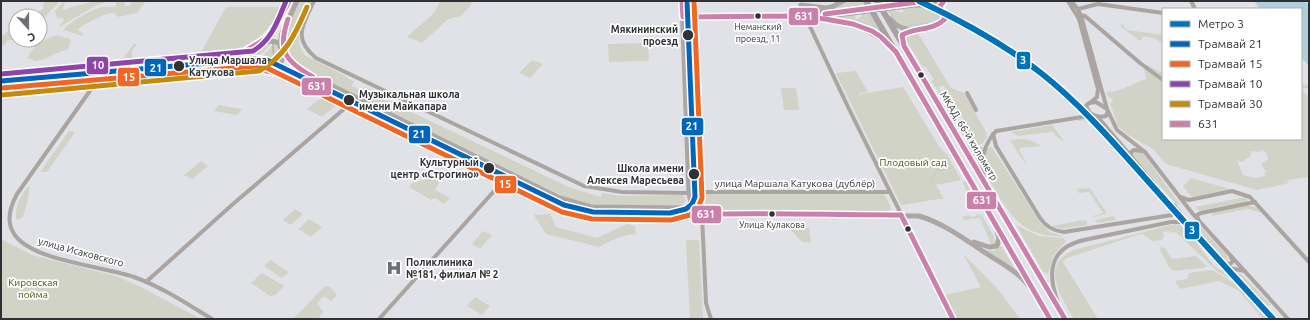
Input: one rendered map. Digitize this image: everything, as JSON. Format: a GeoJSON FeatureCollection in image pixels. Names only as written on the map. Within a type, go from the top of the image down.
{"type":"FeatureCollection","features":[{"type":"Feature","properties":{"kind":"highway","name":"МКАД, 66-й километр"},"geometry":{"type":"LineString","coordinates":[[866,1],[1050,319]]}},
{"type":"Feature","properties":{"kind":"highway","name":"МКАД, 66-й километр"},"geometry":{"type":"LineString","coordinates":[[877,1],[1064,318]]}},
{"type":"Feature","properties":{"kind":"main road"},"geometry":{"type":"LineString","coordinates":[[1,78],[216,59],[245,51],[260,43],[278,23],[289,1]]}},
{"type":"Feature","properties":{"kind":"main road"},"geometry":{"type":"LineString","coordinates":[[297,1],[282,33],[280,45],[284,56],[295,67],[307,74],[560,198],[581,205],[603,208],[676,208],[697,213]]}},
{"type":"Feature","properties":{"kind":"main road"},"geometry":{"type":"LineString","coordinates":[[682,1],[690,195],[697,213]]}},
{"type":"Feature","properties":{"kind":"main road"},"geometry":{"type":"LineString","coordinates":[[690,1],[700,194],[700,206],[697,213]]}},
{"type":"Feature","properties":{"kind":"main road"},"geometry":{"type":"LineString","coordinates":[[806,16],[833,7],[843,1]]}},
{"type":"Feature","properties":{"kind":"main road"},"geometry":{"type":"LineString","coordinates":[[899,6],[912,1]]}},
{"type":"Feature","properties":{"kind":"main road"},"geometry":{"type":"LineString","coordinates":[[825,17],[925,2],[941,11],[945,19],[941,24],[905,30],[898,27],[883,11]]}},
{"type":"Feature","properties":{"kind":"main road"},"geometry":{"type":"LineString","coordinates":[[800,3],[806,16]]}},
{"type":"Feature","properties":{"kind":"main road"},"geometry":{"type":"LineString","coordinates":[[800,3],[826,8],[833,7]]}},
{"type":"Feature","properties":{"kind":"main road"},"geometry":{"type":"LineString","coordinates":[[683,16],[825,17],[865,28],[881,37],[896,52]]}},
{"type":"Feature","properties":{"kind":"main road"},"geometry":{"type":"LineString","coordinates":[[260,43],[274,41],[278,42],[280,45]]}},
{"type":"Feature","properties":{"kind":"main road"},"geometry":{"type":"LineString","coordinates":[[242,66],[238,63],[238,59],[245,51]]}},
{"type":"Feature","properties":{"kind":"main road"},"geometry":{"type":"LineString","coordinates":[[260,69],[270,68],[278,64],[282,61],[284,56]]}},
{"type":"Feature","properties":{"kind":"main road"},"geometry":{"type":"LineString","coordinates":[[1,84],[210,65],[242,66],[298,79],[562,208],[583,214],[610,216],[697,213],[901,215],[927,218],[985,248],[994,248],[998,246],[998,235],[993,220]]}},
{"type":"Feature","properties":{"kind":"main road"},"geometry":{"type":"LineString","coordinates":[[690,195],[694,200],[700,194]]}},
{"type":"Feature","properties":{"kind":"main road"},"geometry":{"type":"LineString","coordinates":[[676,208],[685,205],[690,195]]}},
{"type":"Feature","properties":{"kind":"main road"},"geometry":{"type":"LineString","coordinates":[[966,239],[1021,277],[1042,306]]}},
{"type":"Feature","properties":{"kind":"street"},"geometry":{"type":"LineString","coordinates":[[314,1],[301,31],[301,40],[305,49],[316,58],[584,186],[622,192],[690,195]]}},
{"type":"Feature","properties":{"kind":"street"},"geometry":{"type":"LineString","coordinates":[[925,2],[944,1]]}},
{"type":"Feature","properties":{"kind":"street"},"geometry":{"type":"LineString","coordinates":[[941,11],[940,4],[944,1]]}},
{"type":"Feature","properties":{"kind":"street"},"geometry":{"type":"LineString","coordinates":[[1068,1],[1079,15],[1108,110],[1120,133],[1142,148],[1200,222],[1288,319]]}},
{"type":"Feature","properties":{"kind":"street"},"geometry":{"type":"LineString","coordinates":[[993,134],[996,146],[1044,224],[1051,229],[1060,232],[1085,229],[1147,220],[1174,214],[1172,206],[1101,119],[1086,108],[1087,104],[1096,99],[1099,92],[1078,9],[1071,1]]}},
{"type":"Feature","properties":{"kind":"street"},"geometry":{"type":"LineString","coordinates":[[1078,9],[1098,4],[1162,13]]}},
{"type":"Feature","properties":{"kind":"street"},"geometry":{"type":"LineString","coordinates":[[1079,15],[1085,16],[1140,63],[1162,79]]}},
{"type":"Feature","properties":{"kind":"street"},"geometry":{"type":"LineString","coordinates":[[806,16],[818,47],[953,319]]}},
{"type":"Feature","properties":{"kind":"street"},"geometry":{"type":"LineString","coordinates":[[904,46],[902,35],[906,31],[914,29]]}},
{"type":"Feature","properties":{"kind":"street","name":"улица Исаковского"},"geometry":{"type":"LineString","coordinates":[[104,68],[17,194],[11,209],[10,225],[16,238],[39,252],[123,273],[146,282],[212,319]]}},
{"type":"Feature","properties":{"kind":"street"},"geometry":{"type":"LineString","coordinates":[[967,92],[976,110]]}},
{"type":"Feature","properties":{"kind":"street"},"geometry":{"type":"LineString","coordinates":[[1091,102],[1100,103],[1108,110]]}},
{"type":"Feature","properties":{"kind":"street"},"geometry":{"type":"LineString","coordinates":[[146,282],[233,204],[351,104]]}},
{"type":"Feature","properties":{"kind":"street"},"geometry":{"type":"LineString","coordinates":[[991,195],[983,176],[982,165],[993,134],[1001,130],[1088,115],[1106,116],[1108,110]]}},
{"type":"Feature","properties":{"kind":"street"},"geometry":{"type":"LineString","coordinates":[[1133,159],[1131,152],[1135,149],[1142,151],[1149,156]]}},
{"type":"Feature","properties":{"kind":"street"},"geometry":{"type":"LineString","coordinates":[[379,319],[504,180]]}},
{"type":"Feature","properties":{"kind":"street"},"geometry":{"type":"LineString","coordinates":[[1151,180],[1170,200],[1215,259],[1224,267],[1236,268],[1246,272]]}},
{"type":"Feature","properties":{"kind":"street","name":"улица Маршала Катукова (дублёр)"},"geometry":{"type":"LineString","coordinates":[[700,194],[890,192]]}},
{"type":"Feature","properties":{"kind":"street"},"geometry":{"type":"LineString","coordinates":[[1176,192],[1182,198],[1189,200],[1232,192],[1250,196],[1309,262]]}},
{"type":"Feature","properties":{"kind":"street"},"geometry":{"type":"LineString","coordinates":[[1200,222],[1197,216],[1201,213],[1255,202]]}},
{"type":"Feature","properties":{"kind":"street"},"geometry":{"type":"LineString","coordinates":[[697,213],[706,303],[711,319]]}},
{"type":"Feature","properties":{"kind":"street"},"geometry":{"type":"LineString","coordinates":[[1064,318],[1052,285],[1051,274],[1053,262],[1060,251],[1068,245],[1093,238],[1177,222],[1188,225],[1196,233]]}},
{"type":"Feature","properties":{"kind":"street"},"geometry":{"type":"LineString","coordinates":[[1093,238],[1099,233],[1096,227]]}},
{"type":"Feature","properties":{"kind":"street"},"geometry":{"type":"LineString","coordinates":[[1085,229],[1094,233],[1093,238]]}},
{"type":"Feature","properties":{"kind":"street"},"geometry":{"type":"LineString","coordinates":[[1215,259],[1225,265],[1230,264],[1233,261],[1228,252]]}},
{"type":"Feature","properties":{"kind":"green space"},"geometry":{"type":"Polygon","coordinates":[[[44,1],[60,1],[48,14],[48,8],[43,8],[44,1]]]}},
{"type":"Feature","properties":{"kind":"green space"},"geometry":{"type":"Polygon","coordinates":[[[93,1],[109,1],[97,5],[59,27],[64,19],[57,18],[55,11],[63,2],[65,2],[63,8],[65,10],[70,7],[93,1]]]}},
{"type":"Feature","properties":{"kind":"green space"},"geometry":{"type":"Polygon","coordinates":[[[124,1],[125,6],[129,6],[134,1],[146,1],[137,13],[118,17],[115,13],[112,13],[101,16],[89,22],[78,30],[83,34],[83,36],[64,30],[75,20],[88,13],[103,7],[116,6],[116,2],[124,1]]]}},
{"type":"Feature","properties":{"kind":"green space"},"geometry":{"type":"Polygon","coordinates":[[[299,1],[312,1],[300,28],[299,42],[301,49],[306,56],[346,76],[354,82],[351,86],[361,90],[365,87],[382,95],[384,99],[571,188],[601,197],[602,193],[619,196],[683,195],[686,201],[684,204],[679,206],[594,206],[563,196],[302,68],[287,55],[283,42],[289,20],[299,1]]]}},
{"type":"Feature","properties":{"kind":"green space"},"geometry":{"type":"Polygon","coordinates":[[[440,1],[472,1],[471,5],[461,16],[448,19],[422,43],[407,37],[435,12],[440,1]]]}},
{"type":"Feature","properties":{"kind":"green space"},"geometry":{"type":"Polygon","coordinates":[[[845,1],[862,1],[882,35],[862,25],[833,19],[854,15],[856,19],[861,17],[861,14],[855,6],[834,11],[829,10],[845,1]]]}},
{"type":"Feature","properties":{"kind":"green space"},"geometry":{"type":"Polygon","coordinates":[[[881,1],[891,1],[890,3],[899,12],[904,12],[901,8],[925,5],[937,9],[942,21],[936,25],[906,28],[893,19],[881,1]]]}},
{"type":"Feature","properties":{"kind":"green space"},"geometry":{"type":"Polygon","coordinates":[[[226,7],[281,7],[274,20],[266,30],[248,44],[238,49],[226,52],[199,56],[226,7]]]}},
{"type":"Feature","properties":{"kind":"green space"},"geometry":{"type":"Polygon","coordinates":[[[1122,24],[1127,30],[1162,35],[1162,43],[1156,39],[1144,36],[1140,41],[1120,26],[1122,24]]]}},
{"type":"Feature","properties":{"kind":"green space"},"geometry":{"type":"Polygon","coordinates":[[[916,30],[951,88],[964,93],[986,132],[987,137],[983,143],[971,145],[966,141],[960,131],[969,129],[944,86],[938,87],[958,119],[931,81],[934,80],[926,67],[923,67],[904,38],[906,33],[916,30]]]}},
{"type":"Feature","properties":{"kind":"green space"},"geometry":{"type":"Polygon","coordinates":[[[8,31],[8,41],[1,47],[1,37],[8,31]]]}},
{"type":"Feature","properties":{"kind":"green space"},"geometry":{"type":"Polygon","coordinates":[[[53,36],[61,36],[71,40],[68,49],[45,59],[36,61],[27,58],[34,48],[48,48],[48,38],[53,36]]]}},
{"type":"Feature","properties":{"kind":"green space"},"geometry":{"type":"Polygon","coordinates":[[[271,42],[262,53],[242,59],[244,54],[271,42]]]}},
{"type":"Feature","properties":{"kind":"green space"},"geometry":{"type":"Polygon","coordinates":[[[274,43],[277,45],[281,58],[278,62],[260,57],[267,52],[274,43]]]}},
{"type":"Feature","properties":{"kind":"green space"},"geometry":{"type":"Polygon","coordinates":[[[648,43],[649,61],[609,62],[608,44],[648,43]]]}},
{"type":"Feature","properties":{"kind":"green space"},"geometry":{"type":"Polygon","coordinates":[[[134,44],[137,44],[132,51],[132,56],[133,58],[139,60],[159,56],[192,53],[191,56],[134,61],[129,58],[126,60],[124,57],[134,44]]]}},
{"type":"Feature","properties":{"kind":"green space"},"geometry":{"type":"Polygon","coordinates":[[[263,60],[276,64],[264,68],[242,64],[240,61],[263,60]]]}},
{"type":"Feature","properties":{"kind":"green space"},"geometry":{"type":"Polygon","coordinates":[[[532,60],[543,64],[530,78],[519,73],[532,60]]]}},
{"type":"Feature","properties":{"kind":"green space"},"geometry":{"type":"Polygon","coordinates":[[[1143,63],[1162,72],[1162,140],[1302,140],[1302,90],[1309,97],[1309,177],[1287,180],[1289,183],[1257,190],[1166,164],[1153,149],[1125,133],[1118,126],[1110,103],[1113,102],[1112,99],[1108,97],[1106,92],[1117,91],[1146,79],[1143,63]],[[1262,150],[1259,152],[1251,151],[1250,157],[1245,159],[1245,161],[1241,162],[1237,160],[1243,175],[1254,178],[1266,176],[1264,174],[1266,172],[1261,164],[1268,159],[1266,152],[1262,150]]]}},
{"type":"Feature","properties":{"kind":"green space","name":"Плодовый сад"},"geometry":{"type":"Polygon","coordinates":[[[856,71],[868,92],[860,93],[859,97],[861,94],[903,87],[940,148],[947,154],[961,180],[936,185],[944,199],[901,205],[836,73],[856,71]]]}},
{"type":"Feature","properties":{"kind":"green space"},"geometry":{"type":"Polygon","coordinates":[[[86,80],[89,81],[87,84],[55,91],[51,91],[54,86],[22,86],[86,80]]]}},
{"type":"Feature","properties":{"kind":"green space"},"geometry":{"type":"Polygon","coordinates":[[[1302,83],[1309,86],[1309,88],[1302,89],[1302,83]]]}},
{"type":"Feature","properties":{"kind":"green space"},"geometry":{"type":"Polygon","coordinates":[[[781,88],[796,88],[799,110],[784,110],[781,88]]]}},
{"type":"Feature","properties":{"kind":"green space"},"geometry":{"type":"Polygon","coordinates":[[[323,96],[338,104],[322,117],[307,109],[323,96]]]}},
{"type":"Feature","properties":{"kind":"green space"},"geometry":{"type":"Polygon","coordinates":[[[219,105],[242,109],[237,115],[214,111],[219,105]]]}},
{"type":"Feature","properties":{"kind":"green space"},"geometry":{"type":"Polygon","coordinates":[[[1085,118],[1098,121],[1134,164],[1131,165],[1092,121],[1078,121],[1077,119],[1085,118]]]}},
{"type":"Feature","properties":{"kind":"green space"},"geometry":{"type":"Polygon","coordinates":[[[1052,125],[1064,141],[1058,138],[1053,132],[1018,136],[1011,132],[1052,125]]]}},
{"type":"Feature","properties":{"kind":"green space"},"geometry":{"type":"Polygon","coordinates":[[[69,131],[75,132],[47,172],[40,172],[69,131]]]}},
{"type":"Feature","properties":{"kind":"green space"},"geometry":{"type":"Polygon","coordinates":[[[1010,140],[1030,140],[1042,146],[1020,148],[1019,150],[1026,165],[1010,140]]]}},
{"type":"Feature","properties":{"kind":"green space"},"geometry":{"type":"Polygon","coordinates":[[[967,145],[985,148],[980,165],[967,145]]]}},
{"type":"Feature","properties":{"kind":"green space"},"geometry":{"type":"Polygon","coordinates":[[[991,147],[1041,224],[1050,232],[1063,236],[1050,236],[1029,230],[1006,208],[984,170],[984,157],[988,148],[991,147]]]}},
{"type":"Feature","properties":{"kind":"green space"},"geometry":{"type":"Polygon","coordinates":[[[1134,151],[1142,152],[1144,154],[1180,205],[1176,204],[1132,154],[1134,151]]]}},
{"type":"Feature","properties":{"kind":"green space"},"geometry":{"type":"Polygon","coordinates":[[[1078,160],[1116,220],[1097,223],[1095,220],[1113,216],[1078,160]]]}},
{"type":"Feature","properties":{"kind":"green space"},"geometry":{"type":"Polygon","coordinates":[[[201,161],[208,166],[192,179],[184,175],[201,161]]]}},
{"type":"Feature","properties":{"kind":"green space"},"geometry":{"type":"Polygon","coordinates":[[[437,177],[441,179],[435,190],[450,198],[444,204],[435,198],[431,200],[409,187],[412,183],[437,177]]]}},
{"type":"Feature","properties":{"kind":"green space"},"geometry":{"type":"Polygon","coordinates":[[[1191,178],[1230,189],[1192,197],[1183,186],[1191,178]]]}},
{"type":"Feature","properties":{"kind":"green space"},"geometry":{"type":"Polygon","coordinates":[[[966,181],[984,211],[977,208],[963,184],[963,182],[966,181]]]}},
{"type":"Feature","properties":{"kind":"green space"},"geometry":{"type":"Polygon","coordinates":[[[27,187],[30,187],[23,217],[18,220],[16,219],[17,206],[27,187]]]}},
{"type":"Feature","properties":{"kind":"green space"},"geometry":{"type":"Polygon","coordinates":[[[1090,188],[1106,214],[1093,217],[1103,213],[1089,192],[1079,193],[1077,189],[1090,188]]]}},
{"type":"Feature","properties":{"kind":"green space"},"geometry":{"type":"Polygon","coordinates":[[[705,194],[883,194],[891,208],[887,212],[712,212],[709,211],[706,205],[705,194]]]}},
{"type":"Feature","properties":{"kind":"green space"},"geometry":{"type":"Polygon","coordinates":[[[1245,197],[1248,200],[1246,202],[1199,211],[1195,207],[1245,197]]]}},
{"type":"Feature","properties":{"kind":"green space"},"geometry":{"type":"Polygon","coordinates":[[[1248,205],[1258,208],[1263,213],[1247,209],[1211,216],[1214,212],[1248,205]]]}},
{"type":"Feature","properties":{"kind":"green space"},"geometry":{"type":"Polygon","coordinates":[[[295,209],[303,214],[291,225],[283,220],[295,209]]]}},
{"type":"Feature","properties":{"kind":"green space"},"geometry":{"type":"Polygon","coordinates":[[[550,214],[556,227],[597,238],[627,224],[635,226],[636,234],[617,238],[599,247],[546,234],[534,215],[550,214]]]}},
{"type":"Feature","properties":{"kind":"green space"},"geometry":{"type":"Polygon","coordinates":[[[976,214],[983,216],[981,218],[996,242],[995,245],[991,244],[980,218],[964,220],[962,217],[969,215],[970,217],[977,216],[976,214]]]}},
{"type":"Feature","properties":{"kind":"green space"},"geometry":{"type":"Polygon","coordinates":[[[309,219],[322,227],[311,237],[298,229],[309,219]]]}},
{"type":"Feature","properties":{"kind":"green space"},"geometry":{"type":"Polygon","coordinates":[[[1083,220],[1087,221],[1087,225],[1062,229],[1052,226],[1083,220]]]}},
{"type":"Feature","properties":{"kind":"green space"},"geometry":{"type":"Polygon","coordinates":[[[1195,221],[1227,255],[1228,261],[1222,262],[1217,258],[1190,223],[1195,221]]]}},
{"type":"Feature","properties":{"kind":"green space"},"geometry":{"type":"Polygon","coordinates":[[[1175,224],[1181,225],[1187,230],[1214,266],[1221,270],[1240,273],[1271,305],[1263,307],[1242,285],[1218,272],[1176,232],[1172,233],[1171,231],[1163,232],[1164,236],[1162,240],[1152,241],[1143,234],[1137,235],[1067,258],[1063,262],[1098,319],[1074,319],[1063,300],[1056,280],[1055,271],[1058,262],[1065,255],[1077,249],[1175,224]]]}},
{"type":"Feature","properties":{"kind":"green space"},"geometry":{"type":"Polygon","coordinates":[[[1016,225],[1039,236],[1063,238],[1066,241],[1053,256],[1048,274],[1043,272],[1016,225]]]}},
{"type":"Feature","properties":{"kind":"green space"},"geometry":{"type":"Polygon","coordinates":[[[789,228],[809,228],[811,242],[802,242],[789,228]]]}},
{"type":"Feature","properties":{"kind":"green space"},"geometry":{"type":"Polygon","coordinates":[[[483,231],[492,235],[480,249],[472,244],[483,231]]]}},
{"type":"Feature","properties":{"kind":"green space","name":"Кировская пойма"},"geometry":{"type":"Polygon","coordinates":[[[1,239],[32,255],[116,276],[139,286],[201,319],[1,319],[1,239]]]}},
{"type":"Feature","properties":{"kind":"green space"},"geometry":{"type":"Polygon","coordinates":[[[686,240],[699,240],[703,319],[690,319],[686,240]]]}},
{"type":"Feature","properties":{"kind":"green space"},"geometry":{"type":"Polygon","coordinates":[[[1001,246],[1015,269],[982,249],[994,251],[1001,246]]]}},
{"type":"Feature","properties":{"kind":"green space"},"geometry":{"type":"Polygon","coordinates":[[[1161,247],[1165,248],[1172,259],[1196,256],[1207,266],[1203,268],[1173,271],[1169,267],[1160,250],[1161,247]]]}},
{"type":"Feature","properties":{"kind":"green space"},"geometry":{"type":"Polygon","coordinates":[[[963,254],[997,288],[1020,319],[957,319],[945,295],[981,287],[963,254]]]}},
{"type":"Feature","properties":{"kind":"green space"},"geometry":{"type":"Polygon","coordinates":[[[270,260],[289,272],[282,278],[264,266],[270,260]]]}},
{"type":"Feature","properties":{"kind":"green space"},"geometry":{"type":"Polygon","coordinates":[[[1209,270],[1214,271],[1244,289],[1267,319],[1263,319],[1238,290],[1219,281],[1180,289],[1175,281],[1187,279],[1189,273],[1209,270]]]}},
{"type":"Feature","properties":{"kind":"green space"},"geometry":{"type":"Polygon","coordinates":[[[262,273],[284,286],[276,295],[270,296],[251,283],[262,273]]]}},
{"type":"Feature","properties":{"kind":"green space"},"geometry":{"type":"Polygon","coordinates":[[[325,286],[330,287],[337,295],[331,301],[324,296],[317,303],[323,312],[318,319],[293,319],[325,286]]]}},
{"type":"Feature","properties":{"kind":"green space"},"geometry":{"type":"Polygon","coordinates":[[[475,297],[490,306],[482,315],[467,306],[475,297]]]}},
{"type":"Feature","properties":{"kind":"water"},"geometry":{"type":"Polygon","coordinates":[[[1254,1],[1305,1],[1309,6],[1309,66],[1302,58],[1302,8],[1259,8],[1254,1]]]}},
{"type":"Feature","properties":{"kind":"waterway"},"geometry":{"type":"LineString","coordinates":[[906,26],[937,22],[939,18],[935,10]]}},
{"type":"Feature","properties":{"kind":"waterway"},"geometry":{"type":"LineString","coordinates":[[891,13],[896,22]]}},
{"type":"Feature","properties":{"kind":"waterway"},"geometry":{"type":"LineString","coordinates":[[843,19],[860,22],[875,28],[868,15]]}},
{"type":"Feature","properties":{"kind":"waterway"},"geometry":{"type":"LineString","coordinates":[[931,181],[937,170],[951,168]]}},
{"type":"Feature","properties":{"kind":"waterway"},"geometry":{"type":"LineString","coordinates":[[982,217],[994,238]]}},
{"type":"Feature","properties":{"kind":"tram line","name":"10"},"geometry":{"type":"LineString","coordinates":[[1,74],[253,51],[260,47],[270,36],[286,1]]}},
{"type":"Feature","properties":{"kind":"tram line","name":"21"},"geometry":{"type":"LineString","coordinates":[[1,81],[257,59],[267,60],[564,205],[593,212],[670,213],[686,209],[692,204],[695,197],[687,1]]}},
{"type":"Feature","properties":{"kind":"tram line","name":"15"},"geometry":{"type":"LineString","coordinates":[[2,88],[257,66],[265,67],[562,212],[592,219],[671,220],[690,215],[698,208],[702,198],[694,1]]}},
{"type":"Feature","properties":{"kind":"tram line","name":"30"},"geometry":{"type":"LineString","coordinates":[[2,95],[259,71],[268,66],[283,53],[294,35],[307,7]]}},
{"type":"Feature","properties":{"kind":"tram line"},"geometry":{"type":"LineString","coordinates":[[273,43],[273,52],[278,63]]}},
{"type":"Feature","properties":{"kind":"metro line","name":"3"},"geometry":{"type":"LineString","coordinates":[[919,1],[966,25],[1027,62],[1071,99],[1112,141],[1273,319]]}},
{"type":"Feature","properties":{"kind":"transit line","name":"631"},"geometry":{"type":"LineString","coordinates":[[289,1],[277,24],[268,36],[247,50],[240,57],[238,61],[242,66],[281,74],[314,85],[562,208],[599,215],[637,217],[713,214],[901,215]]}},
{"type":"Feature","properties":{"kind":"transit line","name":"631"},"geometry":{"type":"LineString","coordinates":[[682,1],[683,17],[798,16],[853,24],[872,31],[881,37],[896,52],[1050,319]]}},
{"type":"Feature","properties":{"kind":"transit line","name":"631"},"geometry":{"type":"LineString","coordinates":[[825,14],[926,1]]}},
{"type":"Feature","properties":{"kind":"transit line","name":"631"},"geometry":{"type":"LineString","coordinates":[[944,1],[940,6],[945,19],[936,26],[913,30],[902,35],[904,46],[1065,319]]}},
{"type":"Feature","properties":{"kind":"transit line","name":"631"},"geometry":{"type":"LineString","coordinates":[[288,19],[282,40],[285,54],[295,66],[313,77]]}},
{"type":"Feature","properties":{"kind":"transit line","name":"631"},"geometry":{"type":"LineString","coordinates":[[901,215],[953,319]]}},
{"type":"Feature","properties":{"kind":"place","name":"Неманский проезд, 11"},"geometry":{"type":"Point","coordinates":[758,16]}},
{"type":"Feature","properties":{"kind":"place","name":"Мякининский проезд"},"geometry":{"type":"Point","coordinates":[688,35]}},
{"type":"Feature","properties":{"kind":"place","name":"Улица Маршала Катукова"},"geometry":{"type":"Point","coordinates":[179,66]}},
{"type":"Feature","properties":{"kind":"place","name":"Музыкальная школа имени Майкапара"},"geometry":{"type":"Point","coordinates":[349,100]}},
{"type":"Feature","properties":{"kind":"place","name":"Культурный центр «Строгино»"},"geometry":{"type":"Point","coordinates":[489,168]}},
{"type":"Feature","properties":{"kind":"place","name":"Школа имени Алексея Маресьева"},"geometry":{"type":"Point","coordinates":[694,174]}},
{"type":"Feature","properties":{"kind":"place","name":"Улица Кулакова"},"geometry":{"type":"Point","coordinates":[772,214]}},
{"type":"Feature","properties":{"kind":"place","name":"Поликлиника №181, филиал № 2"},"geometry":{"type":"Point","coordinates":[394,268]}}]}
